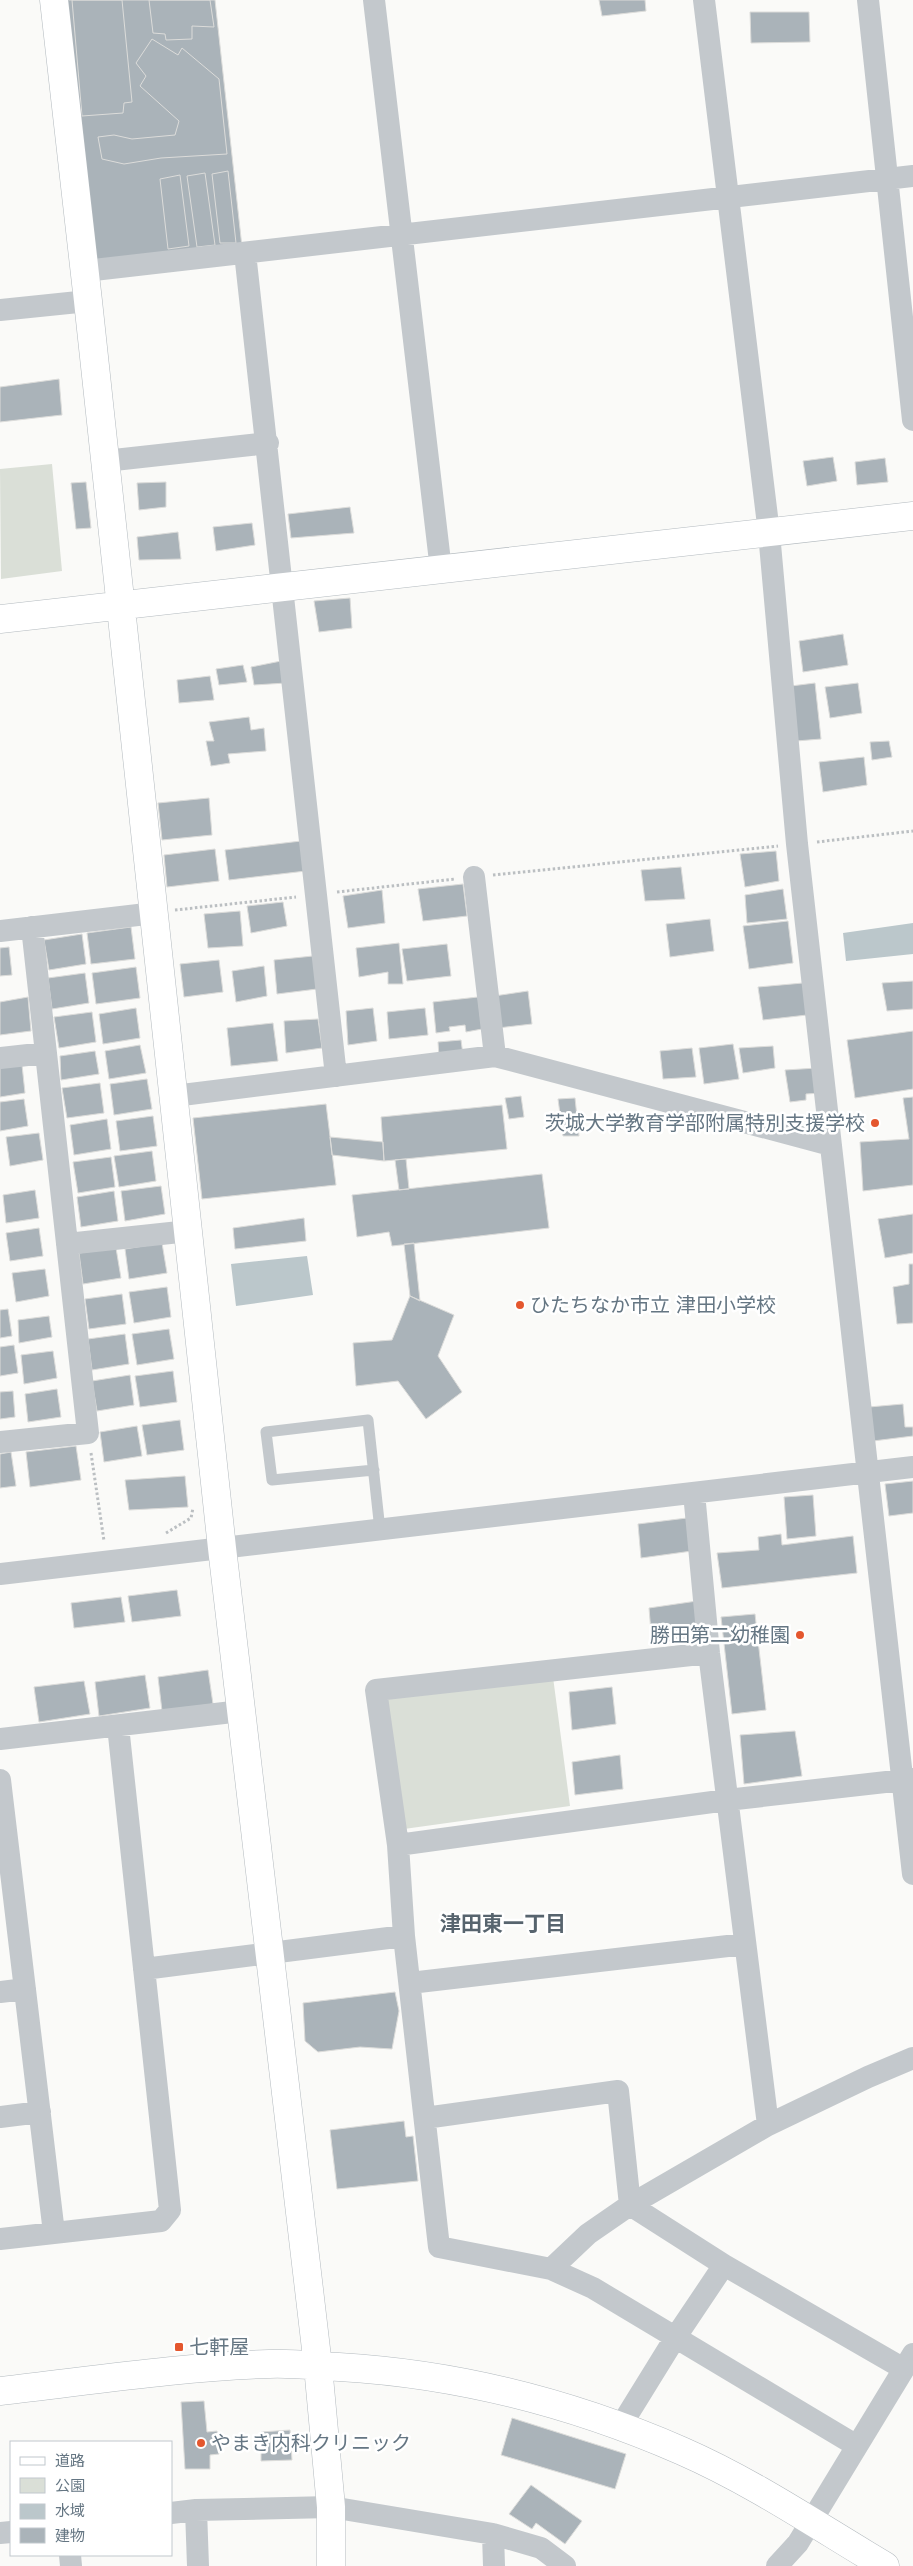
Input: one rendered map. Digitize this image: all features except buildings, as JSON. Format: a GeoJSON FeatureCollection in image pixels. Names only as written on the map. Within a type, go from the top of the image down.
{"type":"FeatureCollection","features":[{"type":"Feature","properties":{"kind":"street"},"geometry":{"type":"LineString","coordinates":[[54,0],[85,271],[119,606],[155,914],[222,1548],[268,1953],[318,2366],[332,2507],[330,2566]]}},
{"type":"Feature","properties":{"kind":"street"},"geometry":{"type":"LineString","coordinates":[[374,0],[441,570]]}},
{"type":"Feature","properties":{"kind":"street"},"geometry":{"type":"LineString","coordinates":[[704,0],[769,533],[797,844],[868,1472],[908,1780],[913,1874]]}},
{"type":"Feature","properties":{"kind":"street"},"geometry":{"type":"LineString","coordinates":[[868,0],[913,420]]}},
{"type":"Feature","properties":{"kind":"street"},"geometry":{"type":"LineString","coordinates":[[85,271],[913,176]]}},
{"type":"Feature","properties":{"kind":"street"},"geometry":{"type":"LineString","coordinates":[[246,253],[336,1076]]}},
{"type":"Feature","properties":{"kind":"street"},"geometry":{"type":"LineString","coordinates":[[0,310],[88,300]]}},
{"type":"Feature","properties":{"kind":"street"},"geometry":{"type":"LineString","coordinates":[[105,462],[268,443]]}},
{"type":"Feature","properties":{"kind":"street"},"geometry":{"type":"LineString","coordinates":[[0,620],[913,516]]}},
{"type":"Feature","properties":{"kind":"street"},"geometry":{"type":"LineString","coordinates":[[474,878],[495,1056]]}},
{"type":"Feature","properties":{"kind":"street"},"geometry":{"type":"LineString","coordinates":[[0,931],[155,914]]}},
{"type":"Feature","properties":{"kind":"street"},"geometry":{"type":"LineString","coordinates":[[0,1442],[88,1433],[32,927]]}},
{"type":"Feature","properties":{"kind":"street"},"geometry":{"type":"LineString","coordinates":[[0,1058],[46,1053]]}},
{"type":"Feature","properties":{"kind":"street"},"geometry":{"type":"LineString","coordinates":[[174,1096],[495,1056],[831,1146]]}},
{"type":"Feature","properties":{"kind":"street"},"geometry":{"type":"LineString","coordinates":[[67,1244],[189,1231]]}},
{"type":"Feature","properties":{"kind":"street"},"geometry":{"type":"LineString","coordinates":[[0,1574],[913,1467]]}},
{"type":"Feature","properties":{"kind":"street"},"geometry":{"type":"LineString","coordinates":[[694,1493],[709,1653],[768,2125]]}},
{"type":"Feature","properties":{"kind":"street"},"geometry":{"type":"LineString","coordinates":[[709,1653],[376,1690],[398,1845],[404,1936],[439,2247],[550,2269],[593,2288],[857,2446]]}},
{"type":"Feature","properties":{"kind":"street"},"geometry":{"type":"LineString","coordinates":[[0,1739],[241,1711]]}},
{"type":"Feature","properties":{"kind":"street"},"geometry":{"type":"LineString","coordinates":[[0,2239],[161,2221],[170,2210],[118,1726]]}},
{"type":"Feature","properties":{"kind":"street"},"geometry":{"type":"LineString","coordinates":[[0,1780],[5,1869],[25,1989],[54,2232]]}},
{"type":"Feature","properties":{"kind":"street"},"geometry":{"type":"LineString","coordinates":[[398,1845],[727,1800],[908,1780]]}},
{"type":"Feature","properties":{"kind":"street"},"geometry":{"type":"LineString","coordinates":[[144,1969],[404,1936]]}},
{"type":"Feature","properties":{"kind":"street"},"geometry":{"type":"LineString","coordinates":[[410,1983],[745,1944]]}},
{"type":"Feature","properties":{"kind":"street"},"geometry":{"type":"LineString","coordinates":[[0,1992],[25,1989]]}},
{"type":"Feature","properties":{"kind":"street"},"geometry":{"type":"LineString","coordinates":[[550,2269],[588,2234],[630,2205],[768,2125],[868,2077],[913,2058]]}},
{"type":"Feature","properties":{"kind":"street"},"geometry":{"type":"LineString","coordinates":[[425,2118],[618,2091],[630,2205]]}},
{"type":"Feature","properties":{"kind":"street"},"geometry":{"type":"LineString","coordinates":[[0,2117],[40,2112]]}},
{"type":"Feature","properties":{"kind":"street"},"geometry":{"type":"LineString","coordinates":[[630,2205],[724,2265],[909,2361],[798,2543],[777,2566]]}},
{"type":"Feature","properties":{"kind":"street"},"geometry":{"type":"LineString","coordinates":[[620,2426],[675,2338],[724,2265]]}},
{"type":"Feature","properties":{"kind":"street"},"geometry":{"type":"LineString","coordinates":[[0,2391],[211,2368],[272,2364],[383,2370],[448,2378],[521,2394],[620,2426],[684,2452],[885,2566]]}},
{"type":"Feature","properties":{"kind":"street"},"geometry":{"type":"LineString","coordinates":[[172,2513],[196,2510],[332,2507],[493,2534],[541,2548],[565,2566]]}},
{"type":"Feature","properties":{"kind":"street"},"geometry":{"type":"LineString","coordinates":[[196,2510],[198,2566]]}},
{"type":"Feature","properties":{"kind":"street"},"geometry":{"type":"LineString","coordinates":[[493,2534],[494,2566]]}},
{"type":"Feature","properties":{"kind":"lane"},"geometry":{"type":"LineString","coordinates":[[374,1470],[272,1480],[266,1432],[368,1420],[374,1470],[380,1530]]}},
{"type":"Feature","properties":{"kind":"path"},"geometry":{"type":"LineString","coordinates":[[797,844],[913,831]]}},
{"type":"Feature","properties":{"kind":"path"},"geometry":{"type":"LineString","coordinates":[[88,1433],[105,1545]]}},
{"type":"Feature","properties":{"kind":"path"},"geometry":{"type":"LineString","coordinates":[[158,1538],[191,1518],[194,1505],[218,1506]]}},
{"type":"Feature","properties":{"kind":"green space"},"geometry":{"type":"Polygon","coordinates":[[[52,464],[62,571],[1,579],[0,469],[52,464]]]}},
{"type":"Feature","properties":{"kind":"green space"},"geometry":{"type":"Polygon","coordinates":[[[553,1677],[570,1806],[404,1829],[385,1697],[553,1677]]]}},
{"type":"Feature","properties":{"kind":"water"},"geometry":{"type":"Polygon","coordinates":[[[913,923],[913,954],[846,961],[843,933],[913,923]]]}},
{"type":"Feature","properties":{"kind":"water"},"geometry":{"type":"Polygon","coordinates":[[[307,1256],[313,1295],[236,1306],[231,1264],[307,1256]]]}},
{"type":"Feature","properties":{"kind":"place","name":"茨城大学教育学部附属特別支援学校"},"geometry":{"type":"Point","coordinates":[875,1123]}},
{"type":"Feature","properties":{"kind":"place","name":"ひたちなか市立 津田小学校"},"geometry":{"type":"Point","coordinates":[520,1305]}},
{"type":"Feature","properties":{"kind":"place","name":"勝田第二幼稚園"},"geometry":{"type":"Point","coordinates":[800,1635]}},
{"type":"Feature","properties":{"kind":"place","name":"七軒屋"},"geometry":{"type":"Point","coordinates":[179,2347]}},
{"type":"Feature","properties":{"kind":"place","name":"やまき内科クリニック"},"geometry":{"type":"Point","coordinates":[201,2443]}},
{"type":"Feature","properties":{"kind":"district","name":"津田東一丁目"},"geometry":{"type":"Point","coordinates":[503,1924]}}]}
